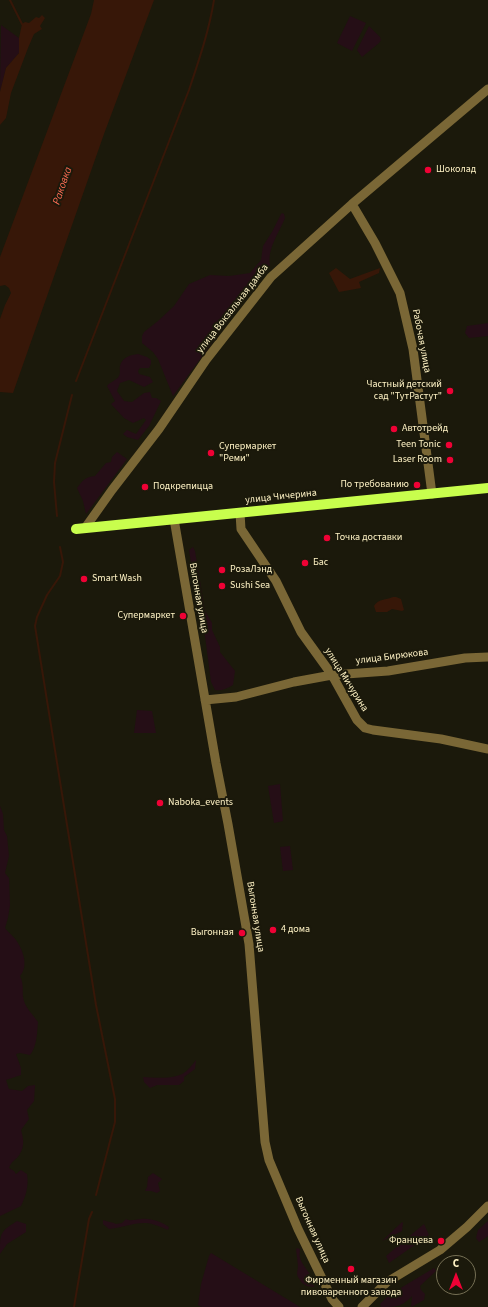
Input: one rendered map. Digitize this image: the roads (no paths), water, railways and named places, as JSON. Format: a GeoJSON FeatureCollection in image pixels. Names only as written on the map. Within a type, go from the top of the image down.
{"type":"FeatureCollection","features":[{"type":"Feature","properties":{"kind":"main road","name":"улица Чичерина"},"geometry":{"type":"LineString","coordinates":[[80,529],[488,488]]}},
{"type":"Feature","properties":{"kind":"street","name":"улица Вокзальная дамба"},"geometry":{"type":"LineString","coordinates":[[80,529],[159,429],[206,360],[271,277],[352,204],[488,89]]}},
{"type":"Feature","properties":{"kind":"street","name":"Рабочая улица"},"geometry":{"type":"LineString","coordinates":[[352,204],[375,243],[400,293],[413,349],[432,494]]}},
{"type":"Feature","properties":{"kind":"street","name":"улица Мичурина"},"geometry":{"type":"LineString","coordinates":[[240,513],[241,529],[276,581],[301,632],[332,675],[350,710],[365,728],[441,739],[488,749]]}},
{"type":"Feature","properties":{"kind":"street","name":"Выгонная улица"},"geometry":{"type":"LineString","coordinates":[[174,519],[249,944],[265,1142],[269,1160],[298,1229],[332,1299],[339,1307]]}},
{"type":"Feature","properties":{"kind":"street","name":"улица Бирюкова"},"geometry":{"type":"LineString","coordinates":[[205,700],[236,697],[294,682],[332,675],[388,671],[465,658],[488,657]]}},
{"type":"Feature","properties":{"kind":"street"},"geometry":{"type":"LineString","coordinates":[[362,1307],[387,1282],[440,1250],[467,1227],[488,1206]]}},
{"type":"Feature","properties":{"kind":"water","name":"Раковка"},"geometry":{"type":"Polygon","coordinates":[[[94,0],[154,0],[104,134],[13,393],[0,392],[0,319],[11,293],[9,288],[5,285],[0,286],[0,257],[91,14],[94,0]]]}},
{"type":"Feature","properties":{"kind":"water"},"geometry":{"type":"Polygon","coordinates":[[[42,15],[45,18],[40,26],[42,29],[34,34],[11,93],[6,118],[0,125],[0,92],[6,68],[19,53],[19,38],[22,24],[25,22],[29,23],[36,17],[39,18],[42,15]]]}},
{"type":"Feature","properties":{"kind":"water"},"geometry":{"type":"Polygon","coordinates":[[[336,268],[350,279],[380,268],[379,273],[359,282],[361,288],[339,292],[329,273],[336,268]]]}},
{"type":"Feature","properties":{"kind":"water"},"geometry":{"type":"Polygon","coordinates":[[[393,597],[401,599],[404,610],[392,609],[387,612],[376,612],[374,606],[376,604],[380,601],[393,597]]]}},
{"type":"Feature","properties":{"kind":"waterway"},"geometry":{"type":"LineString","coordinates":[[10,0],[22,24]]}},
{"type":"Feature","properties":{"kind":"waterway"},"geometry":{"type":"LineString","coordinates":[[76,381],[189,90],[207,34],[214,0]]}},
{"type":"Feature","properties":{"kind":"waterway"},"geometry":{"type":"LineString","coordinates":[[57,516],[54,482],[55,463],[72,395]]}},
{"type":"Feature","properties":{"kind":"waterway"},"geometry":{"type":"LineString","coordinates":[[60,547],[63,562],[60,576],[47,595],[37,617],[35,626],[96,1005],[115,1099],[115,1122],[96,1195]]}},
{"type":"Feature","properties":{"kind":"waterway"},"geometry":{"type":"LineString","coordinates":[[74,1307],[89,1219],[92,1212]]}},
{"type":"Feature","properties":{"kind":"place","name":"Шоколад"},"geometry":{"type":"Point","coordinates":[428,170]}},
{"type":"Feature","properties":{"kind":"place","name":"Частный детский сад \"ТутРастут\""},"geometry":{"type":"Point","coordinates":[450,391]}},
{"type":"Feature","properties":{"kind":"place","name":"Автотрейд"},"geometry":{"type":"Point","coordinates":[394,429]}},
{"type":"Feature","properties":{"kind":"place","name":"Teen Tonic"},"geometry":{"type":"Point","coordinates":[449,445]}},
{"type":"Feature","properties":{"kind":"place","name":"Супермаркет \"Реми\""},"geometry":{"type":"Point","coordinates":[211,453]}},
{"type":"Feature","properties":{"kind":"place","name":"Laser Room"},"geometry":{"type":"Point","coordinates":[450,460]}},
{"type":"Feature","properties":{"kind":"place","name":"По требованию"},"geometry":{"type":"Point","coordinates":[417,485]}},
{"type":"Feature","properties":{"kind":"place","name":"Подкрепицца"},"geometry":{"type":"Point","coordinates":[145,487]}},
{"type":"Feature","properties":{"kind":"place","name":"Точка доставки"},"geometry":{"type":"Point","coordinates":[327,538]}},
{"type":"Feature","properties":{"kind":"place","name":"Бас"},"geometry":{"type":"Point","coordinates":[305,563]}},
{"type":"Feature","properties":{"kind":"place","name":"РозаЛэнд"},"geometry":{"type":"Point","coordinates":[222,570]}},
{"type":"Feature","properties":{"kind":"place","name":"Smart Wash"},"geometry":{"type":"Point","coordinates":[84,579]}},
{"type":"Feature","properties":{"kind":"place","name":"Sushi Sea"},"geometry":{"type":"Point","coordinates":[222,586]}},
{"type":"Feature","properties":{"kind":"place","name":"Супермаркет"},"geometry":{"type":"Point","coordinates":[183,616]}},
{"type":"Feature","properties":{"kind":"place","name":"Naboka_events"},"geometry":{"type":"Point","coordinates":[160,803]}},
{"type":"Feature","properties":{"kind":"place","name":"4 дома"},"geometry":{"type":"Point","coordinates":[273,930]}},
{"type":"Feature","properties":{"kind":"place","name":"Выгонная"},"geometry":{"type":"Point","coordinates":[242,933]}},
{"type":"Feature","properties":{"kind":"place","name":"Францева"},"geometry":{"type":"Point","coordinates":[441,1241]}},
{"type":"Feature","properties":{"kind":"place","name":"Фирменный магазин пивоваренного завода"},"geometry":{"type":"Point","coordinates":[351,1269]}}]}
